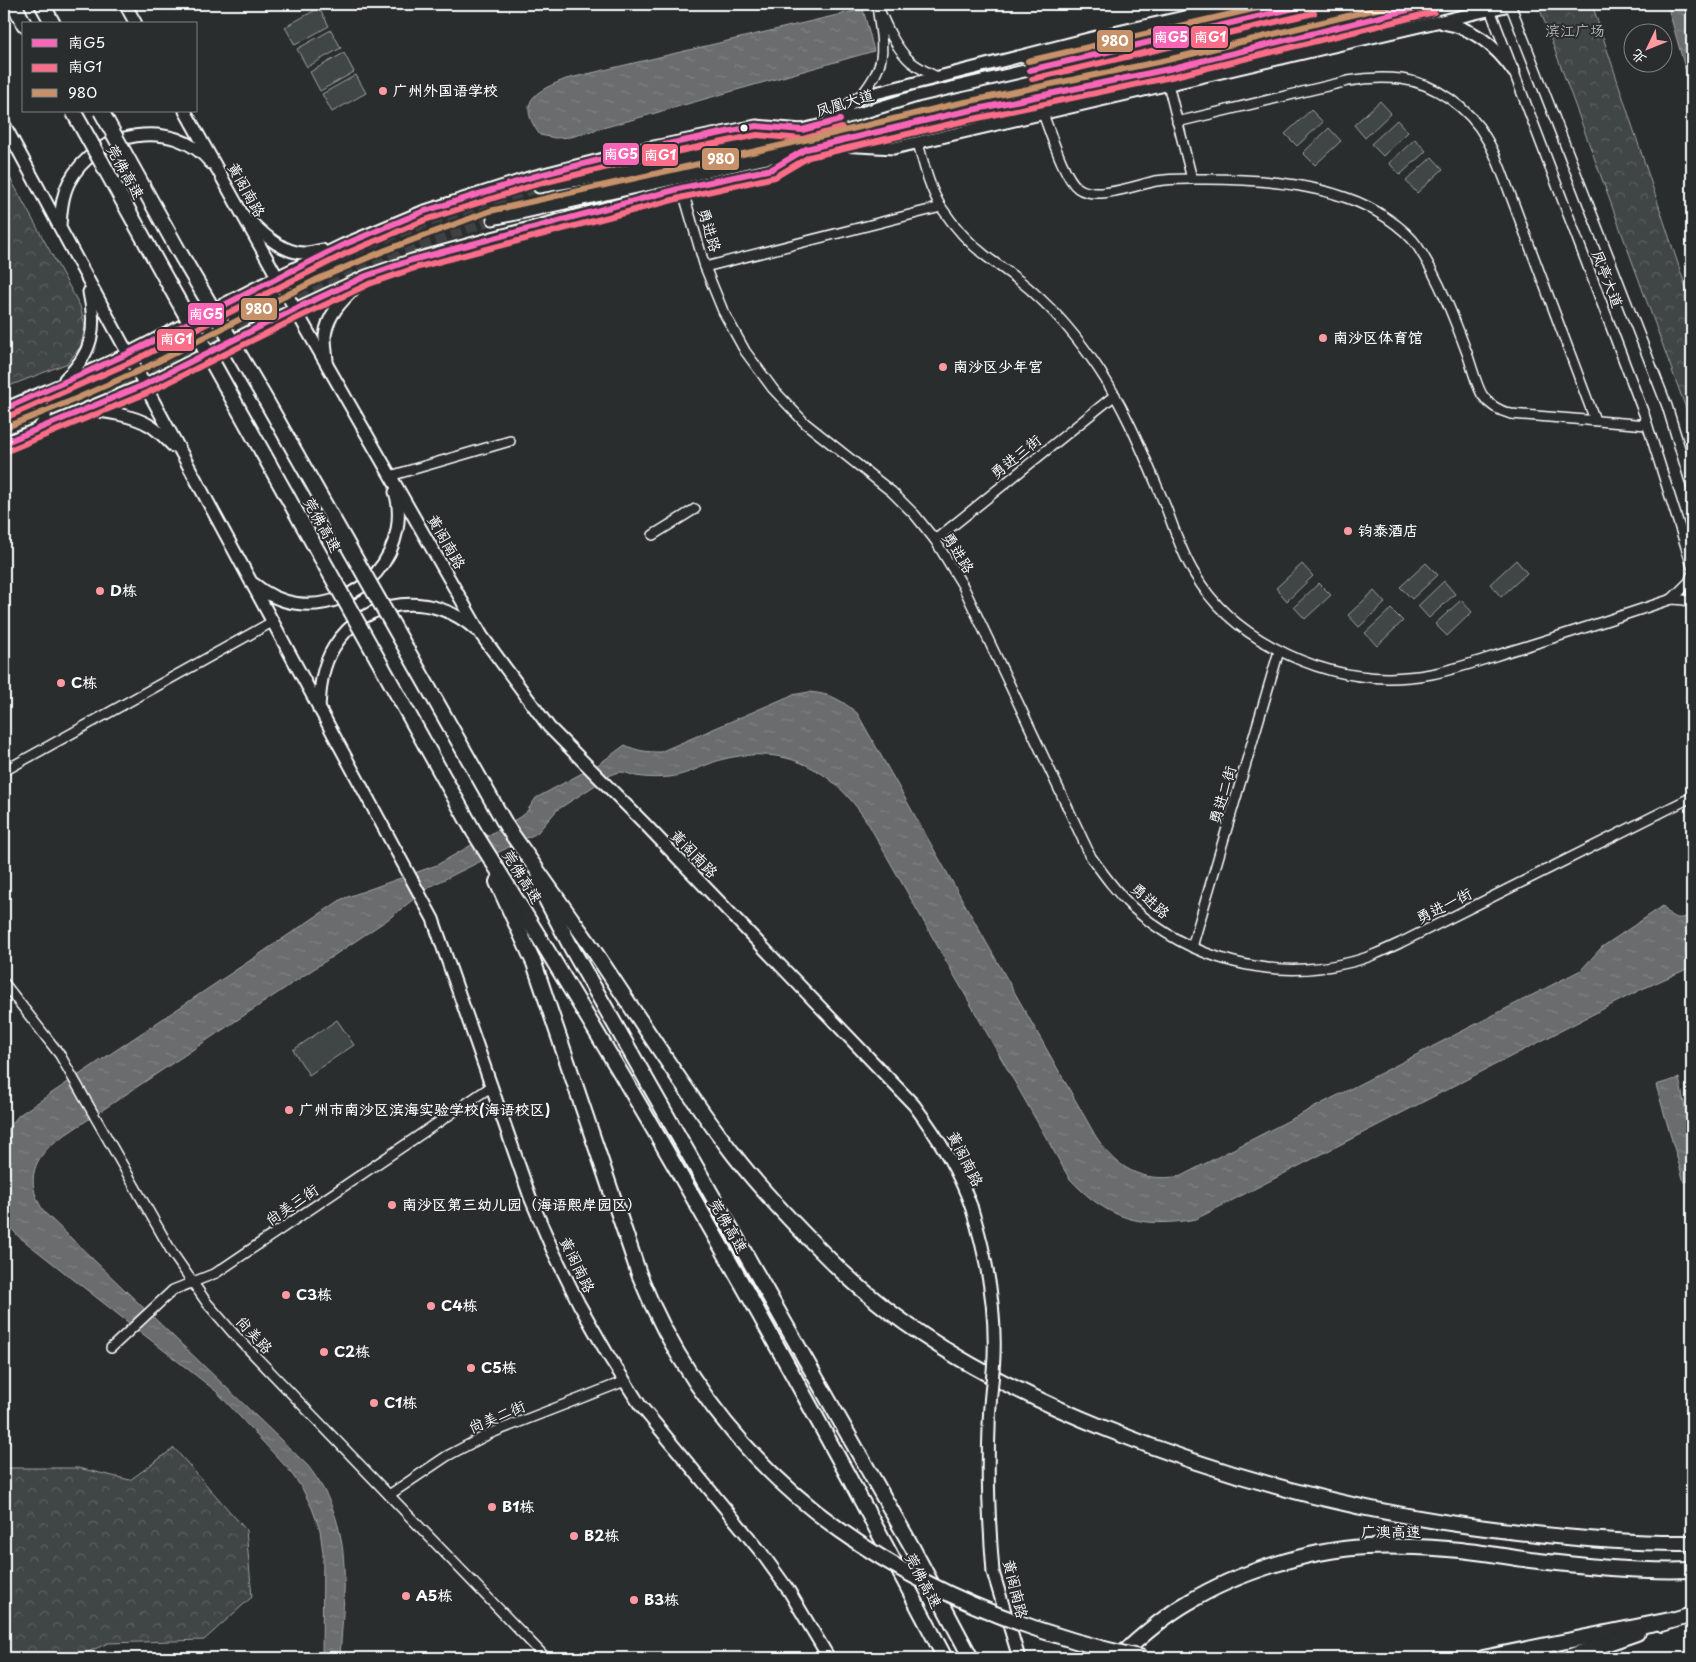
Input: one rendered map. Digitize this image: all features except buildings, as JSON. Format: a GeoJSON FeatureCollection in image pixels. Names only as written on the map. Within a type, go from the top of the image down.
{"type":"FeatureCollection","features":[{"type":"Feature","properties":{"kind":"highway"},"geometry":{"type":"LineString","coordinates":[[14,4],[23,22]]}},
{"type":"Feature","properties":{"kind":"highway"},"geometry":{"type":"LineString","coordinates":[[42,4],[52,22]]}},
{"type":"Feature","properties":{"kind":"highway","name":"莞佛高速"},"geometry":{"type":"LineString","coordinates":[[74,112],[474,832],[552,956],[741,1280],[892,1556],[945,1658]]}},
{"type":"Feature","properties":{"kind":"highway","name":"莞佛高速"},"geometry":{"type":"LineString","coordinates":[[102,112],[178,250],[264,397],[507,827],[572,949],[912,1547],[971,1658]]}},
{"type":"Feature","properties":{"kind":"highway"},"geometry":{"type":"LineString","coordinates":[[507,827],[587,941],[679,1078],[736,1157],[785,1214],[848,1278],[884,1308],[954,1357],[1010,1386],[1144,1444],[1261,1483],[1332,1502],[1438,1523],[1559,1538],[1692,1543]]}},
{"type":"Feature","properties":{"kind":"highway"},"geometry":{"type":"LineString","coordinates":[[474,832],[534,963],[639,1274],[653,1309],[675,1350],[697,1385],[719,1414],[770,1472],[802,1502],[844,1534],[878,1556],[950,1594],[998,1615],[1111,1651],[1143,1658]]}},
{"type":"Feature","properties":{"kind":"highway","name":"广澳高速"},"geometry":{"type":"LineString","coordinates":[[1118,1658],[1155,1625],[1189,1602],[1245,1576],[1284,1562],[1321,1553],[1364,1547],[1431,1548],[1609,1568],[1661,1571],[1692,1570]]}},
{"type":"Feature","properties":{"kind":"highway"},"geometry":{"type":"LineString","coordinates":[[1482,1658],[1692,1615]]}},
{"type":"Feature","properties":{"kind":"highway"},"geometry":{"type":"LineString","coordinates":[[1565,1658],[1670,1620]]}},
{"type":"Feature","properties":{"kind":"main road"},"geometry":{"type":"LineString","coordinates":[[125,4],[135,22]]}},
{"type":"Feature","properties":{"kind":"main road"},"geometry":{"type":"LineString","coordinates":[[822,125],[860,97],[1096,37],[1241,4]]}},
{"type":"Feature","properties":{"kind":"main road","name":"凤凰大道"},"geometry":{"type":"LineString","coordinates":[[539,187],[651,167],[822,125],[917,96],[1312,4]]}},
{"type":"Feature","properties":{"kind":"main road"},"geometry":{"type":"LineString","coordinates":[[493,219],[829,144],[953,114],[1169,69],[1432,4]]}},
{"type":"Feature","properties":{"kind":"main road"},"geometry":{"type":"LineString","coordinates":[[829,144],[894,148],[1436,22],[1490,7],[1510,4]]}},
{"type":"Feature","properties":{"kind":"main road"},"geometry":{"type":"LineString","coordinates":[[1436,22],[1455,25],[1481,37],[1503,56],[1514,72]]}},
{"type":"Feature","properties":{"kind":"main road","name":"黄阁南路"},"geometry":{"type":"LineString","coordinates":[[186,112],[295,309],[482,636],[549,727],[644,823],[914,1105],[952,1161],[971,1206],[988,1269],[994,1327],[988,1456],[993,1572],[1019,1658]]}},
{"type":"Feature","properties":{"kind":"main road","name":"黄阁南路"},"geometry":{"type":"LineString","coordinates":[[4,124],[433,919],[526,1188],[553,1251],[579,1304],[640,1405],[761,1552],[789,1591],[829,1658]]}},
{"type":"Feature","properties":{"kind":"main road"},"geometry":{"type":"LineString","coordinates":[[4,409],[128,354],[277,277],[344,245],[422,212],[532,177],[639,150],[756,126],[802,130]]}},
{"type":"Feature","properties":{"kind":"main road"},"geometry":{"type":"LineString","coordinates":[[60,227],[61,204],[69,182],[82,163],[99,148],[120,138],[143,134],[166,136],[188,145],[207,158],[222,176]]}},
{"type":"Feature","properties":{"kind":"main road"},"geometry":{"type":"LineString","coordinates":[[4,443],[144,386],[295,309],[366,276],[438,253],[682,188],[772,169],[806,149]]}},
{"type":"Feature","properties":{"kind":"main road"},"geometry":{"type":"LineString","coordinates":[[243,215],[283,248],[306,253],[344,245]]}},
{"type":"Feature","properties":{"kind":"main road"},"geometry":{"type":"LineString","coordinates":[[327,364],[325,336],[329,322],[340,303],[366,276]]}},
{"type":"Feature","properties":{"kind":"main road"},"geometry":{"type":"LineString","coordinates":[[58,386],[80,364],[92,334],[94,312],[86,278]]}},
{"type":"Feature","properties":{"kind":"main road"},"geometry":{"type":"LineString","coordinates":[[21,402],[34,403],[46,413],[44,423],[36,430]]}},
{"type":"Feature","properties":{"kind":"main road"},"geometry":{"type":"LineString","coordinates":[[87,410],[106,412],[150,425],[181,453]]}},
{"type":"Feature","properties":{"kind":"main road"},"geometry":{"type":"LineString","coordinates":[[249,579],[266,593],[287,602],[309,604],[332,602],[352,593],[370,580],[385,563],[394,542],[398,520],[398,505],[390,476]]}},
{"type":"Feature","properties":{"kind":"main road"},"geometry":{"type":"LineString","coordinates":[[319,710],[320,687],[325,666],[334,646],[364,616],[384,607],[427,605],[454,614],[467,621],[482,636]]}},
{"type":"Feature","properties":{"kind":"street"},"geometry":{"type":"LineString","coordinates":[[877,4],[886,25],[907,58],[916,66],[938,77]]}},
{"type":"Feature","properties":{"kind":"street"},"geometry":{"type":"LineString","coordinates":[[860,97],[871,84],[879,70],[883,52],[877,4]]}},
{"type":"Feature","properties":{"kind":"street","name":"凤亭大道"},"geometry":{"type":"LineString","coordinates":[[1510,4],[1666,406],[1692,488]]}},
{"type":"Feature","properties":{"kind":"street","name":"凤亭大道"},"geometry":{"type":"LineString","coordinates":[[1490,7],[1647,425],[1692,566]]}},
{"type":"Feature","properties":{"kind":"street"},"geometry":{"type":"LineString","coordinates":[[1177,122],[1348,81],[1372,78],[1412,81],[1431,88],[1454,102],[1480,129],[1493,153],[1509,190],[1595,420]]}},
{"type":"Feature","properties":{"kind":"street"},"geometry":{"type":"LineString","coordinates":[[1168,84],[1192,179]]}},
{"type":"Feature","properties":{"kind":"street"},"geometry":{"type":"LineString","coordinates":[[1043,114],[1070,181],[1080,189],[1097,193],[1158,181],[1235,179],[1287,184],[1348,198],[1376,212],[1403,230],[1417,246],[1429,266],[1448,307],[1482,395],[1494,407],[1511,414],[1647,425]]}},
{"type":"Feature","properties":{"kind":"street"},"geometry":{"type":"LineString","coordinates":[[918,143],[928,181],[941,206],[969,241],[985,256],[1033,292],[1057,315],[1083,347],[1115,395],[1137,436],[1194,574],[1222,610],[1252,635],[1300,661],[1343,674],[1388,678],[1410,677],[1454,668],[1672,599],[1684,600],[1692,604]]}},
{"type":"Feature","properties":{"kind":"street","name":"勇进路"},"geometry":{"type":"LineString","coordinates":[[682,188],[705,267],[722,311],[745,351],[773,389],[805,423],[892,492],[915,515],[935,540],[963,586],[1091,857],[1110,883],[1132,907],[1156,927],[1192,947]]}},
{"type":"Feature","properties":{"kind":"street"},"geometry":{"type":"LineString","coordinates":[[705,267],[941,206]]}},
{"type":"Feature","properties":{"kind":"street","name":"勇进三街"},"geometry":{"type":"LineString","coordinates":[[935,540],[1115,395]]}},
{"type":"Feature","properties":{"kind":"street"},"geometry":{"type":"LineString","coordinates":[[390,476],[510,441]]}},
{"type":"Feature","properties":{"kind":"street"},"geometry":{"type":"LineString","coordinates":[[653,535],[695,509]]}},
{"type":"Feature","properties":{"kind":"street"},"geometry":{"type":"LineString","coordinates":[[1672,599],[1684,587],[1692,575]]}},
{"type":"Feature","properties":{"kind":"street"},"geometry":{"type":"LineString","coordinates":[[4,771],[272,622]]}},
{"type":"Feature","properties":{"kind":"street","name":"勇进二街"},"geometry":{"type":"LineString","coordinates":[[1192,947],[1279,651]]}},
{"type":"Feature","properties":{"kind":"street","name":"勇进一街"},"geometry":{"type":"LineString","coordinates":[[1192,947],[1209,955],[1236,963],[1264,968],[1292,970],[1348,963],[1400,943],[1692,797]]}},
{"type":"Feature","properties":{"kind":"street","name":"尚美路"},"geometry":{"type":"LineString","coordinates":[[4,984],[60,1054],[168,1245],[192,1283],[233,1333],[546,1658]]}},
{"type":"Feature","properties":{"kind":"street","name":"尚美三街"},"geometry":{"type":"LineString","coordinates":[[110,1348],[173,1290],[216,1273],[492,1086]]}},
{"type":"Feature","properties":{"kind":"street","name":"尚美二街"},"geometry":{"type":"LineString","coordinates":[[389,1495],[427,1468],[489,1434],[625,1381]]}},
{"type":"Feature","properties":{"kind":"green space","name":"滨江广场"},"geometry":{"type":"Polygon","coordinates":[[[1538,4],[1592,4],[1692,306],[1692,425],[1538,4]]]}},
{"type":"Feature","properties":{"kind":"green space"},"geometry":{"type":"Polygon","coordinates":[[[319,8],[329,26],[295,45],[285,27],[319,8]]]}},
{"type":"Feature","properties":{"kind":"green space"},"geometry":{"type":"Polygon","coordinates":[[[331,30],[341,48],[307,67],[297,49],[331,30]]]}},
{"type":"Feature","properties":{"kind":"green space"},"geometry":{"type":"Polygon","coordinates":[[[344,53],[354,72],[320,91],[310,72],[344,53]]]}},
{"type":"Feature","properties":{"kind":"green space"},"geometry":{"type":"Polygon","coordinates":[[[356,75],[366,93],[332,112],[322,94],[356,75]]]}},
{"type":"Feature","properties":{"kind":"green space"},"geometry":{"type":"Polygon","coordinates":[[[1380,101],[1391,113],[1365,138],[1354,125],[1380,101]]]}},
{"type":"Feature","properties":{"kind":"green space"},"geometry":{"type":"Polygon","coordinates":[[[1311,110],[1323,122],[1297,146],[1285,134],[1311,110]]]}},
{"type":"Feature","properties":{"kind":"green space"},"geometry":{"type":"Polygon","coordinates":[[[1397,120],[1408,132],[1383,156],[1371,144],[1397,120]]]}},
{"type":"Feature","properties":{"kind":"green space"},"geometry":{"type":"Polygon","coordinates":[[[1329,128],[1341,141],[1315,165],[1303,153],[1329,128]]]}},
{"type":"Feature","properties":{"kind":"green space"},"geometry":{"type":"Polygon","coordinates":[[[1415,139],[1426,151],[1400,175],[1389,163],[1415,139]]]}},
{"type":"Feature","properties":{"kind":"green space"},"geometry":{"type":"Polygon","coordinates":[[[1432,157],[1443,169],[1417,193],[1406,181],[1432,157]]]}},
{"type":"Feature","properties":{"kind":"green space"},"geometry":{"type":"Polygon","coordinates":[[[4,167],[80,306],[85,326],[81,346],[68,363],[4,388],[4,167]]]}},
{"type":"Feature","properties":{"kind":"green space"},"geometry":{"type":"Polygon","coordinates":[[[1516,560],[1527,573],[1501,597],[1490,584],[1516,560]]]}},
{"type":"Feature","properties":{"kind":"green space"},"geometry":{"type":"Polygon","coordinates":[[[1426,563],[1438,575],[1412,599],[1400,587],[1426,563]]]}},
{"type":"Feature","properties":{"kind":"green space"},"geometry":{"type":"Polygon","coordinates":[[[1302,564],[1313,576],[1287,601],[1276,588],[1302,564]]]}},
{"type":"Feature","properties":{"kind":"green space"},"geometry":{"type":"Polygon","coordinates":[[[1444,581],[1455,594],[1429,618],[1418,606],[1444,581]]]}},
{"type":"Feature","properties":{"kind":"green space"},"geometry":{"type":"Polygon","coordinates":[[[1319,583],[1331,595],[1305,619],[1294,607],[1319,583]]]}},
{"type":"Feature","properties":{"kind":"green space"},"geometry":{"type":"Polygon","coordinates":[[[1374,591],[1385,603],[1359,627],[1348,615],[1374,591]]]}},
{"type":"Feature","properties":{"kind":"green space"},"geometry":{"type":"Polygon","coordinates":[[[1461,600],[1472,612],[1447,636],[1435,624],[1461,600]]]}},
{"type":"Feature","properties":{"kind":"green space"},"geometry":{"type":"Polygon","coordinates":[[[1391,609],[1403,621],[1377,646],[1365,633],[1391,609]]]}},
{"type":"Feature","properties":{"kind":"green space"},"geometry":{"type":"Polygon","coordinates":[[[337,1020],[354,1045],[309,1075],[293,1050],[337,1020]]]}},
{"type":"Feature","properties":{"kind":"green space"},"geometry":{"type":"Polygon","coordinates":[[[174,1448],[246,1530],[252,1597],[204,1640],[108,1643],[75,1658],[4,1658],[4,1468],[78,1468],[130,1480],[174,1448]]]}},
{"type":"Feature","properties":{"kind":"water"},"geometry":{"type":"Polygon","coordinates":[[[1667,4],[1692,4],[1692,93],[1674,29],[1674,22],[1672,22],[1667,4]]]}},
{"type":"Feature","properties":{"kind":"water"},"geometry":{"type":"Polygon","coordinates":[[[863,9],[874,51],[571,137],[555,138],[540,135],[529,114],[529,106],[532,99],[538,93],[566,79],[863,9]]]}},
{"type":"Feature","properties":{"kind":"water"},"geometry":{"type":"Polygon","coordinates":[[[809,692],[835,698],[857,713],[1095,1135],[1103,1147],[1121,1164],[1142,1175],[1167,1178],[1181,1176],[1581,970],[1602,947],[1663,906],[1675,918],[1683,918],[1692,914],[1692,939],[1686,943],[1685,951],[1689,968],[1640,990],[1196,1219],[1158,1223],[1142,1221],[1126,1218],[1111,1212],[1083,1192],[1069,1178],[869,825],[842,790],[810,767],[792,760],[772,756],[751,755],[728,758],[670,777],[644,777],[625,772],[611,775],[557,810],[537,833],[429,887],[387,920],[56,1141],[47,1149],[36,1165],[33,1184],[39,1203],[45,1213],[308,1466],[323,1489],[334,1512],[340,1535],[344,1558],[344,1582],[340,1658],[322,1658],[323,1553],[320,1530],[302,1488],[288,1469],[217,1392],[18,1236],[4,1220],[4,1133],[19,1115],[342,899],[437,865],[525,814],[536,798],[599,764],[625,745],[642,751],[660,752],[792,695],[809,692]]]}},
{"type":"Feature","properties":{"kind":"water"},"geometry":{"type":"Polygon","coordinates":[[[1679,1078],[1690,1133],[1692,1135],[1692,1180],[1684,1182],[1656,1085],[1679,1078]]]}},
{"type":"Feature","properties":{"kind":"tunnel"},"geometry":{"type":"LineString","coordinates":[[86,379],[150,350],[275,287],[363,246],[488,202],[539,187]]}},
{"type":"Feature","properties":{"kind":"tunnel"},"geometry":{"type":"LineString","coordinates":[[107,394],[161,369],[341,277],[493,219]]}},
{"type":"Feature","properties":{"kind":"tunnel"},"geometry":{"type":"LineString","coordinates":[[4,437],[26,429]]}},
{"type":"Feature","properties":{"kind":"transit line","name":"980"},"geometry":{"type":"LineString","coordinates":[[1028,61],[1275,4]]}},
{"type":"Feature","properties":{"kind":"transit line","name":"南G5"},"geometry":{"type":"LineString","coordinates":[[1030,70],[1312,4]]}},
{"type":"Feature","properties":{"kind":"transit line","name":"980"},"geometry":{"type":"LineString","coordinates":[[4,428],[145,368],[318,279],[386,250],[490,211],[951,105],[1167,60],[1397,4]]}},
{"type":"Feature","properties":{"kind":"transit line","name":"南G5"},"geometry":{"type":"LineString","coordinates":[[4,443],[144,385],[295,309],[366,276],[412,260],[682,188],[772,169],[806,149],[953,114],[1169,69],[1432,4]]}},
{"type":"Feature","properties":{"kind":"transit line","name":"南G1"},"geometry":{"type":"LineString","coordinates":[[7,451],[147,393],[369,284],[415,268],[684,197],[775,177],[809,157],[955,123],[1171,77],[1434,12]]}},
{"type":"Feature","properties":{"kind":"transit line","name":"南G1"},"geometry":{"type":"LineString","coordinates":[[1032,79],[1314,13]]}},
{"type":"Feature","properties":{"kind":"transit line","name":"南G5"},"geometry":{"type":"LineString","coordinates":[[4,409],[127,354],[343,245],[422,212],[532,177],[639,150],[756,126],[802,130],[840,120]]}},
{"type":"Feature","properties":{"kind":"transit line","name":"南G1"},"geometry":{"type":"LineString","coordinates":[[7,417],[131,362],[347,253],[425,220],[534,185],[641,159],[757,135],[803,139],[842,128]]}},
{"type":"Feature","properties":{"kind":"place","name":"广州外国语学校"},"geometry":{"type":"Point","coordinates":[383,91]}},
{"type":"Feature","properties":{"kind":"place","name":"南沙区体育馆"},"geometry":{"type":"Point","coordinates":[1323,338]}},
{"type":"Feature","properties":{"kind":"place","name":"南沙区少年宫"},"geometry":{"type":"Point","coordinates":[943,367]}},
{"type":"Feature","properties":{"kind":"place","name":"钧泰酒店"},"geometry":{"type":"Point","coordinates":[1348,531]}},
{"type":"Feature","properties":{"kind":"place","name":"D栋"},"geometry":{"type":"Point","coordinates":[100,591]}},
{"type":"Feature","properties":{"kind":"place","name":"C栋"},"geometry":{"type":"Point","coordinates":[61,683]}},
{"type":"Feature","properties":{"kind":"place","name":"广州市南沙区滨海实验学校(海语校区)"},"geometry":{"type":"Point","coordinates":[289,1110]}},
{"type":"Feature","properties":{"kind":"place","name":"南沙区第三幼儿园（海语熙岸园区）"},"geometry":{"type":"Point","coordinates":[392,1205]}},
{"type":"Feature","properties":{"kind":"place","name":"C3栋"},"geometry":{"type":"Point","coordinates":[286,1295]}},
{"type":"Feature","properties":{"kind":"place","name":"C4栋"},"geometry":{"type":"Point","coordinates":[431,1306]}},
{"type":"Feature","properties":{"kind":"place","name":"C2栋"},"geometry":{"type":"Point","coordinates":[324,1352]}},
{"type":"Feature","properties":{"kind":"place","name":"C5栋"},"geometry":{"type":"Point","coordinates":[471,1368]}},
{"type":"Feature","properties":{"kind":"place","name":"C1栋"},"geometry":{"type":"Point","coordinates":[374,1403]}},
{"type":"Feature","properties":{"kind":"place","name":"B1栋"},"geometry":{"type":"Point","coordinates":[492,1507]}},
{"type":"Feature","properties":{"kind":"place","name":"B2栋"},"geometry":{"type":"Point","coordinates":[574,1536]}},
{"type":"Feature","properties":{"kind":"place","name":"A5栋"},"geometry":{"type":"Point","coordinates":[406,1596]}},
{"type":"Feature","properties":{"kind":"place","name":"B3栋"},"geometry":{"type":"Point","coordinates":[634,1600]}}]}
